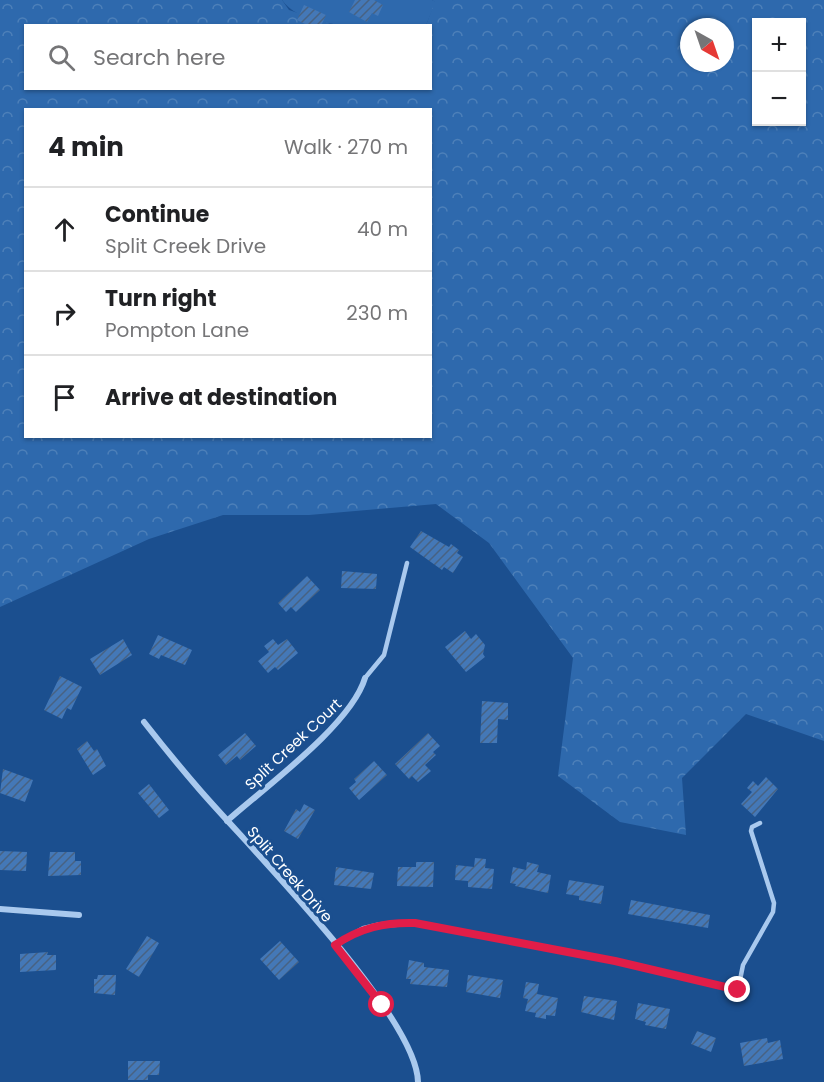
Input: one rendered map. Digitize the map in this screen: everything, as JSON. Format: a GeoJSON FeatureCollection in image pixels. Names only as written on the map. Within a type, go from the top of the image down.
{"type":"FeatureCollection","features":[{"type":"Feature","properties":{"kind":"street","name":"Split Creek Court"},"geometry":{"type":"LineString","coordinates":[[227,821],[310,748],[355,702],[365,678]]}},
{"type":"Feature","properties":{"kind":"street","name":"Split Creek Drive"},"geometry":{"type":"LineString","coordinates":[[144,722],[373,992],[404,1037],[412,1055],[418,1082]]}},
{"type":"Feature","properties":{"kind":"street"},"geometry":{"type":"LineString","coordinates":[[0,909],[79,915]]}},
{"type":"Feature","properties":{"kind":"street"},"geometry":{"type":"LineString","coordinates":[[335,945],[363,929],[380,925],[415,923],[615,961],[738,990]]}},
{"type":"Feature","properties":{"kind":"lane"},"geometry":{"type":"LineString","coordinates":[[365,678],[384,655],[407,563]]}},
{"type":"Feature","properties":{"kind":"lane"},"geometry":{"type":"LineString","coordinates":[[738,990],[743,965],[773,912],[774,903],[751,831],[752,827],[760,823]]}},
{"type":"Feature","properties":{"kind":"green space"},"geometry":{"type":"Polygon","coordinates":[[[0,0],[282,0],[289,10],[331,24],[24,24],[24,90],[432,90],[432,24],[426,24],[435,2],[432,0],[824,0],[824,741],[746,714],[682,778],[686,835],[620,822],[558,776],[573,658],[489,543],[436,504],[309,515],[223,515],[149,539],[0,607],[0,0]]]}},
{"type":"Feature","properties":{"kind":"green space"},"geometry":{"type":"Polygon","coordinates":[[[282,0],[432,0],[436,2],[426,24],[335,24],[310,19],[294,11],[282,0]]]}},
{"type":"Feature","properties":{"kind":"building"},"geometry":{"type":"Polygon","coordinates":[[[355,0],[374,0],[383,5],[378,16],[372,13],[367,22],[349,12],[355,0]]]}},
{"type":"Feature","properties":{"kind":"building"},"geometry":{"type":"Polygon","coordinates":[[[304,5],[326,15],[322,24],[305,24],[297,20],[304,5]]]}},
{"type":"Feature","properties":{"kind":"building"},"geometry":{"type":"Polygon","coordinates":[[[421,531],[459,550],[457,553],[463,557],[453,573],[444,567],[442,570],[410,547],[421,531]]]}},
{"type":"Feature","properties":{"kind":"building"},"geometry":{"type":"Polygon","coordinates":[[[342,571],[377,574],[376,589],[341,588],[342,571]]]}},
{"type":"Feature","properties":{"kind":"building"},"geometry":{"type":"Polygon","coordinates":[[[307,576],[320,590],[296,612],[291,607],[286,612],[278,603],[307,576]]]}},
{"type":"Feature","properties":{"kind":"building"},"geometry":{"type":"Polygon","coordinates":[[[465,631],[471,639],[476,634],[485,645],[483,654],[485,657],[466,672],[445,647],[465,631]]]}},
{"type":"Feature","properties":{"kind":"building"},"geometry":{"type":"Polygon","coordinates":[[[158,635],[192,650],[185,665],[161,655],[159,659],[149,654],[158,635]]]}},
{"type":"Feature","properties":{"kind":"building"},"geometry":{"type":"Polygon","coordinates":[[[123,639],[132,655],[100,675],[90,659],[123,639]]]}},
{"type":"Feature","properties":{"kind":"building"},"geometry":{"type":"Polygon","coordinates":[[[273,639],[278,645],[287,639],[298,653],[278,670],[275,667],[268,673],[258,661],[269,652],[264,646],[273,639]]]}},
{"type":"Feature","properties":{"kind":"building"},"geometry":{"type":"Polygon","coordinates":[[[60,676],[82,687],[71,710],[67,708],[62,719],[44,710],[60,676]]]}},
{"type":"Feature","properties":{"kind":"building"},"geometry":{"type":"Polygon","coordinates":[[[482,701],[508,703],[508,720],[498,719],[497,743],[480,743],[482,701]]]}},
{"type":"Feature","properties":{"kind":"building"},"geometry":{"type":"Polygon","coordinates":[[[245,733],[256,746],[240,760],[237,756],[226,765],[218,755],[245,733]]]}},
{"type":"Feature","properties":{"kind":"building"},"geometry":{"type":"Polygon","coordinates":[[[428,733],[440,746],[433,752],[436,755],[425,765],[431,771],[418,782],[412,776],[409,779],[395,764],[428,733]]]}},
{"type":"Feature","properties":{"kind":"building"},"geometry":{"type":"Polygon","coordinates":[[[87,741],[94,751],[97,749],[106,766],[93,775],[77,749],[87,741]]]}},
{"type":"Feature","properties":{"kind":"building"},"geometry":{"type":"Polygon","coordinates":[[[374,761],[387,775],[359,800],[349,788],[356,782],[354,779],[374,761]]]}},
{"type":"Feature","properties":{"kind":"building"},"geometry":{"type":"Polygon","coordinates":[[[3,769],[33,780],[25,802],[0,793],[3,769]]]}},
{"type":"Feature","properties":{"kind":"building"},"geometry":{"type":"Polygon","coordinates":[[[766,777],[778,789],[755,817],[741,804],[752,792],[747,788],[753,781],[758,786],[766,777]]]}},
{"type":"Feature","properties":{"kind":"building"},"geometry":{"type":"Polygon","coordinates":[[[149,784],[169,810],[159,818],[138,793],[149,784]]]}},
{"type":"Feature","properties":{"kind":"building"},"geometry":{"type":"Polygon","coordinates":[[[304,804],[315,810],[298,839],[284,831],[296,809],[300,812],[304,804]]]}},
{"type":"Feature","properties":{"kind":"building"},"geometry":{"type":"Polygon","coordinates":[[[0,851],[27,852],[26,871],[0,870],[0,851]]]}},
{"type":"Feature","properties":{"kind":"building"},"geometry":{"type":"Polygon","coordinates":[[[50,852],[75,852],[75,861],[81,861],[81,875],[48,876],[50,852]]]}},
{"type":"Feature","properties":{"kind":"building"},"geometry":{"type":"Polygon","coordinates":[[[475,858],[486,859],[485,868],[494,869],[492,889],[468,887],[468,881],[455,880],[456,865],[474,867],[475,858]]]}},
{"type":"Feature","properties":{"kind":"building"},"geometry":{"type":"Polygon","coordinates":[[[416,862],[434,862],[433,887],[397,886],[398,867],[416,867],[416,862]]]}},
{"type":"Feature","properties":{"kind":"building"},"geometry":{"type":"Polygon","coordinates":[[[527,862],[539,865],[537,872],[551,875],[548,893],[510,883],[513,867],[526,870],[527,862]]]}},
{"type":"Feature","properties":{"kind":"building"},"geometry":{"type":"Polygon","coordinates":[[[336,867],[374,873],[371,889],[334,885],[336,867]]]}},
{"type":"Feature","properties":{"kind":"building"},"geometry":{"type":"Polygon","coordinates":[[[569,880],[604,886],[601,904],[579,900],[579,896],[566,894],[569,880]]]}},
{"type":"Feature","properties":{"kind":"building"},"geometry":{"type":"Polygon","coordinates":[[[631,900],[710,915],[708,928],[628,914],[631,900]]]}},
{"type":"Feature","properties":{"kind":"building"},"geometry":{"type":"Polygon","coordinates":[[[147,936],[159,943],[139,977],[126,969],[147,936]]]}},
{"type":"Feature","properties":{"kind":"building"},"geometry":{"type":"Polygon","coordinates":[[[280,941],[299,962],[279,980],[260,959],[280,941]]]}},
{"type":"Feature","properties":{"kind":"building"},"geometry":{"type":"Polygon","coordinates":[[[48,952],[47,955],[56,955],[56,970],[20,972],[20,954],[48,952]]]}},
{"type":"Feature","properties":{"kind":"building"},"geometry":{"type":"Polygon","coordinates":[[[409,960],[424,963],[424,967],[449,970],[447,987],[410,984],[411,979],[406,979],[409,960]]]}},
{"type":"Feature","properties":{"kind":"building"},"geometry":{"type":"Polygon","coordinates":[[[98,975],[116,975],[115,995],[94,993],[94,979],[97,979],[98,975]]]}},
{"type":"Feature","properties":{"kind":"building"},"geometry":{"type":"Polygon","coordinates":[[[468,975],[503,980],[500,998],[466,992],[468,975]]]}},
{"type":"Feature","properties":{"kind":"building"},"geometry":{"type":"Polygon","coordinates":[[[526,982],[539,984],[537,994],[558,998],[555,1016],[546,1015],[546,1019],[535,1017],[536,1013],[525,1011],[528,999],[523,998],[526,982]]]}},
{"type":"Feature","properties":{"kind":"building"},"geometry":{"type":"Polygon","coordinates":[[[584,996],[617,1001],[614,1020],[581,1012],[584,996]]]}},
{"type":"Feature","properties":{"kind":"building"},"geometry":{"type":"Polygon","coordinates":[[[638,1003],[670,1009],[666,1029],[645,1025],[646,1022],[635,1019],[638,1003]]]}},
{"type":"Feature","properties":{"kind":"building"},"geometry":{"type":"Polygon","coordinates":[[[697,1031],[716,1038],[711,1052],[691,1044],[697,1031]]]}},
{"type":"Feature","properties":{"kind":"building"},"geometry":{"type":"Polygon","coordinates":[[[767,1038],[768,1043],[780,1040],[783,1059],[744,1066],[740,1043],[767,1038]]]}},
{"type":"Feature","properties":{"kind":"building"},"geometry":{"type":"Polygon","coordinates":[[[128,1061],[160,1061],[159,1075],[148,1075],[148,1080],[128,1080],[128,1061]]]}},
{"type":"Feature","properties":{"kind":"route"},"geometry":{"type":"LineString","coordinates":[[382,1005],[335,945],[363,929],[398,922],[415,923],[615,961],[738,990]]}}]}
